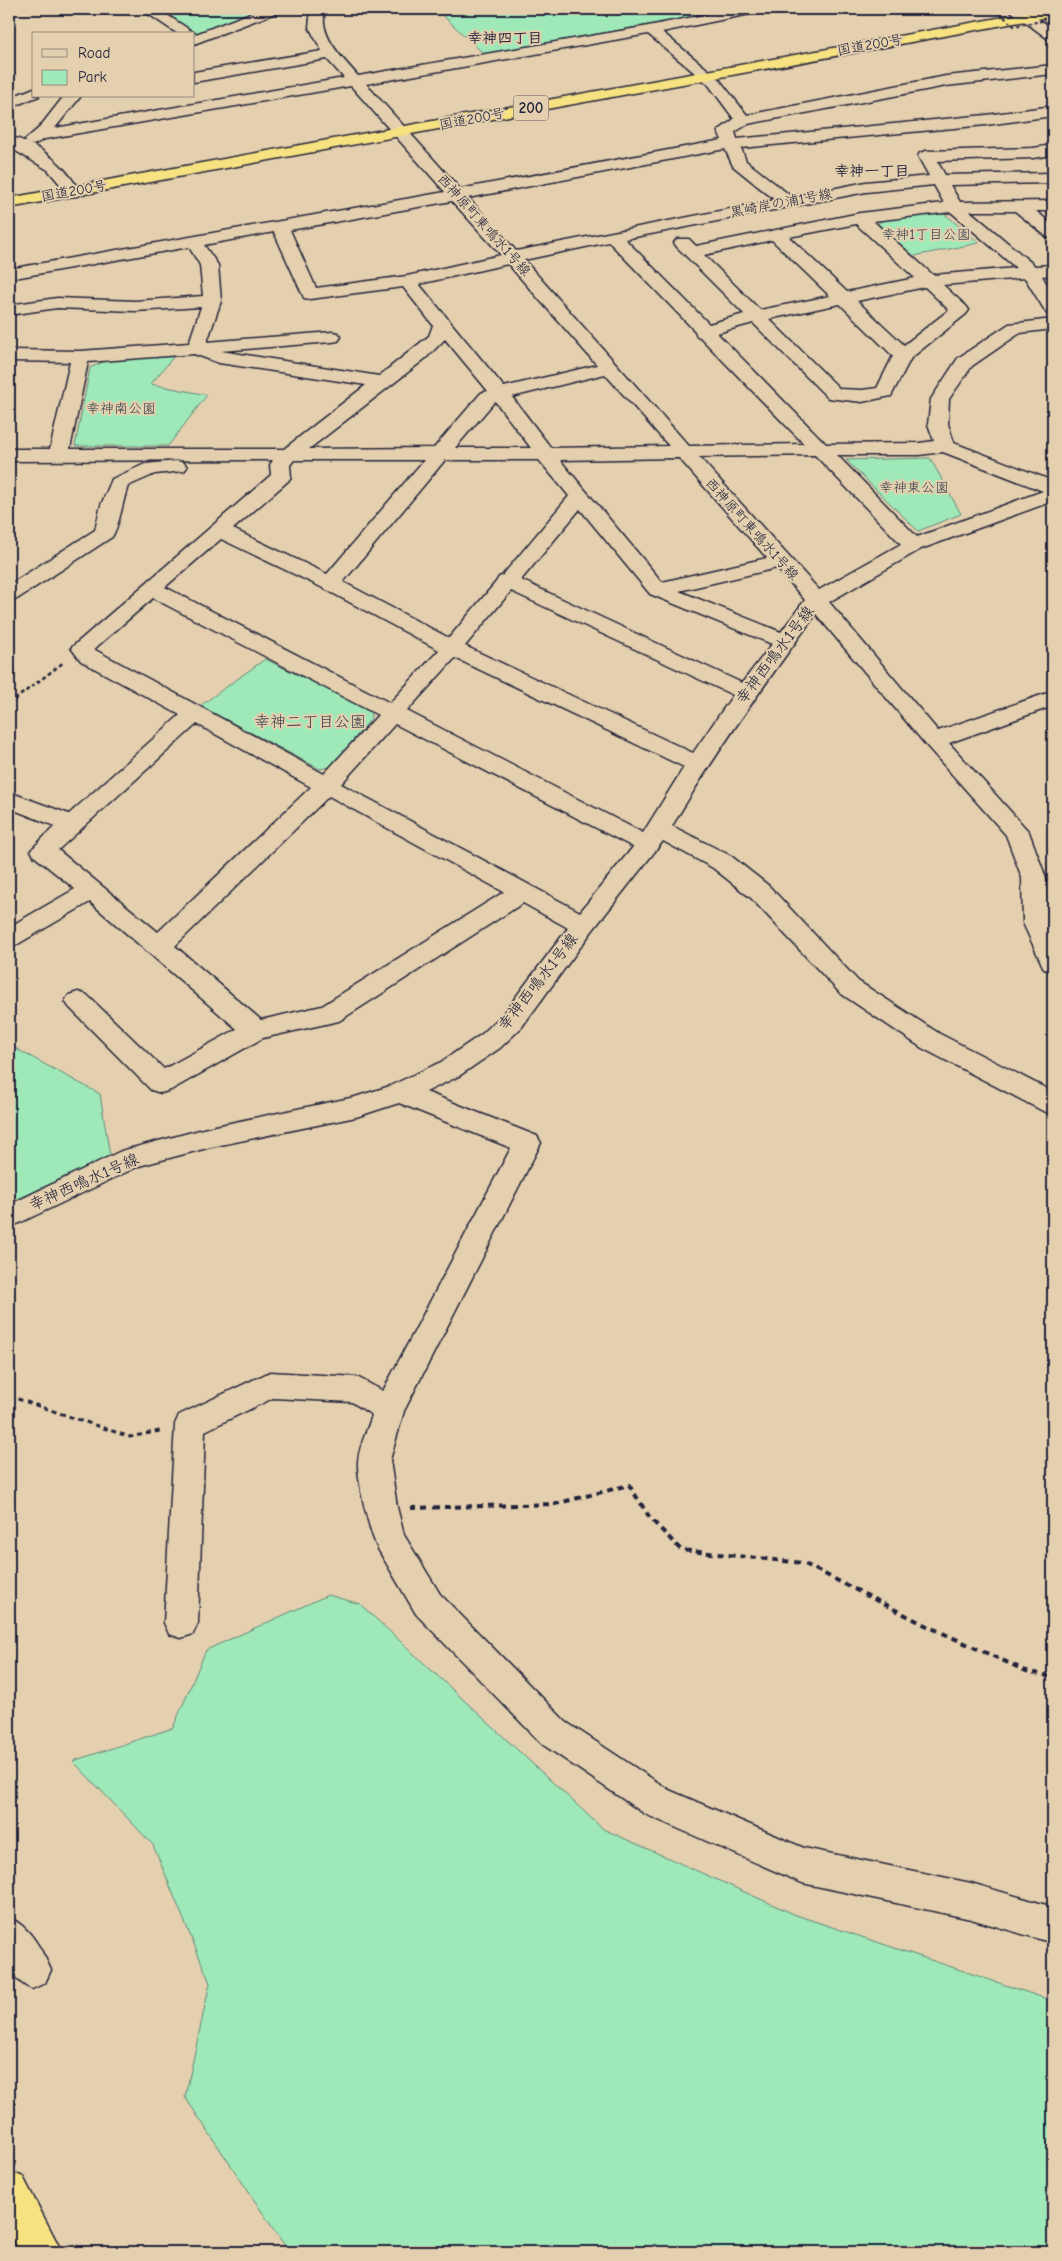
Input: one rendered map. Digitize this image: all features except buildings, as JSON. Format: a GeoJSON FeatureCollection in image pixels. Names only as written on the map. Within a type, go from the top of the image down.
{"type":"FeatureCollection","features":[{"type":"Feature","properties":{"kind":"highway","name":"国道200号"},"geometry":{"type":"LineString","coordinates":[[9,203],[70,188],[1025,11],[1053,12]]}},
{"type":"Feature","properties":{"kind":"highway","name":"国道200号"},"geometry":{"type":"LineString","coordinates":[[9,195],[70,188]]}},
{"type":"Feature","properties":{"kind":"highway"},"geometry":{"type":"LineString","coordinates":[[9,2191],[42,2252]]}},
{"type":"Feature","properties":{"kind":"street"},"geometry":{"type":"LineString","coordinates":[[148,9],[185,32]]}},
{"type":"Feature","properties":{"kind":"street"},"geometry":{"type":"LineString","coordinates":[[195,36],[273,9]]}},
{"type":"Feature","properties":{"kind":"street","name":"西神原町東鳴水1号線"},"geometry":{"type":"LineString","coordinates":[[318,9],[315,15],[318,34],[331,54],[816,600],[934,740],[1017,832],[1034,878],[1036,923],[1053,963]]}},
{"type":"Feature","properties":{"kind":"street"},"geometry":{"type":"LineString","coordinates":[[14,144],[42,135],[187,102],[354,81],[650,30],[755,9]]}},
{"type":"Feature","properties":{"kind":"street"},"geometry":{"type":"LineString","coordinates":[[1025,11],[1053,36]]}},
{"type":"Feature","properties":{"kind":"street"},"geometry":{"type":"LineString","coordinates":[[650,30],[704,72],[744,120]]}},
{"type":"Feature","properties":{"kind":"street"},"geometry":{"type":"LineString","coordinates":[[195,77],[331,54]]}},
{"type":"Feature","properties":{"kind":"street"},"geometry":{"type":"LineString","coordinates":[[787,201],[739,163],[726,131],[744,120],[946,81],[1053,69]]}},
{"type":"Feature","properties":{"kind":"street"},"geometry":{"type":"LineString","coordinates":[[9,103],[32,94]]}},
{"type":"Feature","properties":{"kind":"street"},"geometry":{"type":"LineString","coordinates":[[42,135],[64,103],[71,98]]}},
{"type":"Feature","properties":{"kind":"street"},"geometry":{"type":"LineString","coordinates":[[9,274],[457,195],[678,152],[730,144],[986,120],[1053,111]]}},
{"type":"Feature","properties":{"kind":"street"},"geometry":{"type":"LineString","coordinates":[[14,144],[46,160],[70,188]]}},
{"type":"Feature","properties":{"kind":"street"},"geometry":{"type":"LineString","coordinates":[[1053,150],[1033,153],[926,156],[954,206],[1030,271],[1053,310]]}},
{"type":"Feature","properties":{"kind":"street","name":"黒崎岸の浦1号線"},"geometry":{"type":"LineString","coordinates":[[280,227],[310,294],[407,281],[513,258],[528,252],[866,187],[939,180],[1053,178]]}},
{"type":"Feature","properties":{"kind":"street"},"geometry":{"type":"LineString","coordinates":[[692,252],[860,218],[954,206],[1053,206]]}},
{"type":"Feature","properties":{"kind":"street"},"geometry":{"type":"LineString","coordinates":[[1018,206],[1053,233]]}},
{"type":"Feature","properties":{"kind":"street"},"geometry":{"type":"LineString","coordinates":[[664,225],[835,394],[862,396],[884,392],[903,355],[960,310],[860,218]]}},
{"type":"Feature","properties":{"kind":"street"},"geometry":{"type":"LineString","coordinates":[[776,235],[846,298],[903,355]]}},
{"type":"Feature","properties":{"kind":"street"},"geometry":{"type":"LineString","coordinates":[[612,236],[703,332],[914,545]]}},
{"type":"Feature","properties":{"kind":"street"},"geometry":{"type":"LineString","coordinates":[[194,242],[208,265],[212,301],[196,348]]}},
{"type":"Feature","properties":{"kind":"street"},"geometry":{"type":"LineString","coordinates":[[703,332],[756,316],[929,281],[1053,270]]}},
{"type":"Feature","properties":{"kind":"street"},"geometry":{"type":"LineString","coordinates":[[407,281],[500,394],[545,454],[657,590],[785,641]]}},
{"type":"Feature","properties":{"kind":"street"},"geometry":{"type":"LineString","coordinates":[[323,372],[340,291]]}},
{"type":"Feature","properties":{"kind":"street"},"geometry":{"type":"LineString","coordinates":[[9,310],[33,303],[70,302],[135,306],[212,301]]}},
{"type":"Feature","properties":{"kind":"street"},"geometry":{"type":"LineString","coordinates":[[9,355],[80,357],[196,348],[335,321]]}},
{"type":"Feature","properties":{"kind":"street"},"geometry":{"type":"LineString","coordinates":[[945,446],[938,424],[940,399],[965,362],[1015,328],[1053,324]]}},
{"type":"Feature","properties":{"kind":"street"},"geometry":{"type":"LineString","coordinates":[[9,455],[59,454],[284,460],[419,354],[437,338],[442,325]]}},
{"type":"Feature","properties":{"kind":"street"},"geometry":{"type":"LineString","coordinates":[[196,348],[220,357],[381,382]]}},
{"type":"Feature","properties":{"kind":"street"},"geometry":{"type":"LineString","coordinates":[[59,454],[80,357]]}},
{"type":"Feature","properties":{"kind":"street"},"geometry":{"type":"LineString","coordinates":[[330,584],[488,397],[610,367]]}},
{"type":"Feature","properties":{"kind":"street"},"geometry":{"type":"LineString","coordinates":[[9,594],[105,533],[111,505],[119,483],[152,468],[284,460],[439,454],[684,452],[819,448],[919,449],[945,446],[1053,488]]}},
{"type":"Feature","properties":{"kind":"street"},"geometry":{"type":"LineString","coordinates":[[284,460],[282,477],[82,648],[89,656],[583,925]]}},
{"type":"Feature","properties":{"kind":"street"},"geometry":{"type":"LineString","coordinates":[[816,600],[914,545],[1053,494]]}},
{"type":"Feature","properties":{"kind":"street"},"geometry":{"type":"LineString","coordinates":[[159,946],[326,785],[452,648],[506,581],[580,496]]}},
{"type":"Feature","properties":{"kind":"street"},"geometry":{"type":"LineString","coordinates":[[219,530],[330,584],[452,648],[697,764]]}},
{"type":"Feature","properties":{"kind":"street"},"geometry":{"type":"LineString","coordinates":[[657,590],[781,561]]}},
{"type":"Feature","properties":{"kind":"street"},"geometry":{"type":"LineString","coordinates":[[506,581],[746,693]]}},
{"type":"Feature","properties":{"kind":"street"},"geometry":{"type":"LineString","coordinates":[[152,589],[390,714],[653,837],[722,862],[760,892],[849,987],[931,1041],[1053,1104]]}},
{"type":"Feature","properties":{"kind":"street","name":"幸神西鳴水1号線"},"geometry":{"type":"LineString","coordinates":[[9,1217],[131,1158],[211,1136],[356,1107],[400,1093],[450,1069],[491,1041],[512,1021],[583,925],[653,837],[697,764],[746,693],[816,600]]}},
{"type":"Feature","properties":{"kind":"street"},"geometry":{"type":"LineString","coordinates":[[934,740],[1053,698]]}},
{"type":"Feature","properties":{"kind":"street"},"geometry":{"type":"LineString","coordinates":[[195,714],[43,850],[159,946],[256,1030]]}},
{"type":"Feature","properties":{"kind":"street"},"geometry":{"type":"LineString","coordinates":[[9,799],[72,824]]}},
{"type":"Feature","properties":{"kind":"street"},"geometry":{"type":"LineString","coordinates":[[9,938],[92,891]]}},
{"type":"Feature","properties":{"kind":"street"},"geometry":{"type":"LineString","coordinates":[[78,1000],[161,1083],[256,1030],[330,1014],[522,892]]}},
{"type":"Feature","properties":{"kind":"street"},"geometry":{"type":"LineString","coordinates":[[400,1093],[527,1143],[389,1410],[374,1460],[380,1508],[389,1539],[428,1604],[554,1733],[657,1802],[802,1865],[971,1901],[1053,1925]]}},
{"type":"Feature","properties":{"kind":"street"},"geometry":{"type":"LineString","coordinates":[[181,1623],[190,1424],[270,1385],[357,1390],[389,1410]]}},
{"type":"Feature","properties":{"kind":"street"},"geometry":{"type":"LineString","coordinates":[[9,1936],[32,1970]]}},
{"type":"Feature","properties":{"kind":"path"},"geometry":{"type":"LineString","coordinates":[[596,9],[612,20]]}},
{"type":"Feature","properties":{"kind":"path"},"geometry":{"type":"LineString","coordinates":[[996,10],[1014,26],[1053,18]]}},
{"type":"Feature","properties":{"kind":"path"},"geometry":{"type":"LineString","coordinates":[[1025,11],[1053,18]]}},
{"type":"Feature","properties":{"kind":"path"},"geometry":{"type":"LineString","coordinates":[[9,704],[82,648]]}},
{"type":"Feature","properties":{"kind":"path"},"geometry":{"type":"LineString","coordinates":[[9,1396],[130,1437],[190,1424]]}},
{"type":"Feature","properties":{"kind":"path"},"geometry":{"type":"LineString","coordinates":[[380,1508],[455,1508],[555,1504],[629,1485],[650,1518],[681,1550],[803,1563],[925,1626],[1026,1671],[1053,1677]]}},
{"type":"Feature","properties":{"kind":"green space"},"geometry":{"type":"Polygon","coordinates":[[[153,9],[267,9],[206,32],[194,32],[153,9]]]}},
{"type":"Feature","properties":{"kind":"green space"},"geometry":{"type":"Polygon","coordinates":[[[436,9],[739,9],[484,54],[436,9]]]}},
{"type":"Feature","properties":{"kind":"green space","name":"幸神1丁目公園"},"geometry":{"type":"Polygon","coordinates":[[[937,213],[946,215],[979,243],[914,256],[878,224],[882,219],[937,213]]]}},
{"type":"Feature","properties":{"kind":"green space","name":"幸神南公園"},"geometry":{"type":"Polygon","coordinates":[[[174,356],[151,384],[207,395],[168,446],[75,446],[90,368],[107,360],[174,356]]]}},
{"type":"Feature","properties":{"kind":"green space","name":"幸神東公園"},"geometry":{"type":"Polygon","coordinates":[[[930,458],[961,514],[918,531],[846,460],[930,458]]]}},
{"type":"Feature","properties":{"kind":"green space","name":"幸神二丁目公園"},"geometry":{"type":"Polygon","coordinates":[[[265,659],[370,710],[371,719],[330,767],[320,769],[200,706],[265,659]]]}},
{"type":"Feature","properties":{"kind":"green space"},"geometry":{"type":"Polygon","coordinates":[[[9,1045],[100,1094],[110,1156],[9,1203],[9,1045]]]}},
{"type":"Feature","properties":{"kind":"green space"},"geometry":{"type":"Polygon","coordinates":[[[328,1595],[360,1604],[603,1829],[796,1915],[1053,2001],[1053,2252],[289,2252],[185,2097],[210,1983],[153,1845],[73,1761],[173,1728],[206,1650],[328,1595]]]}},
{"type":"Feature","properties":{"kind":"district","name":"幸神四丁目"},"geometry":{"type":"Point","coordinates":[505,38]}},
{"type":"Feature","properties":{"kind":"district","name":"幸神一丁目"},"geometry":{"type":"Point","coordinates":[872,171]}}]}
